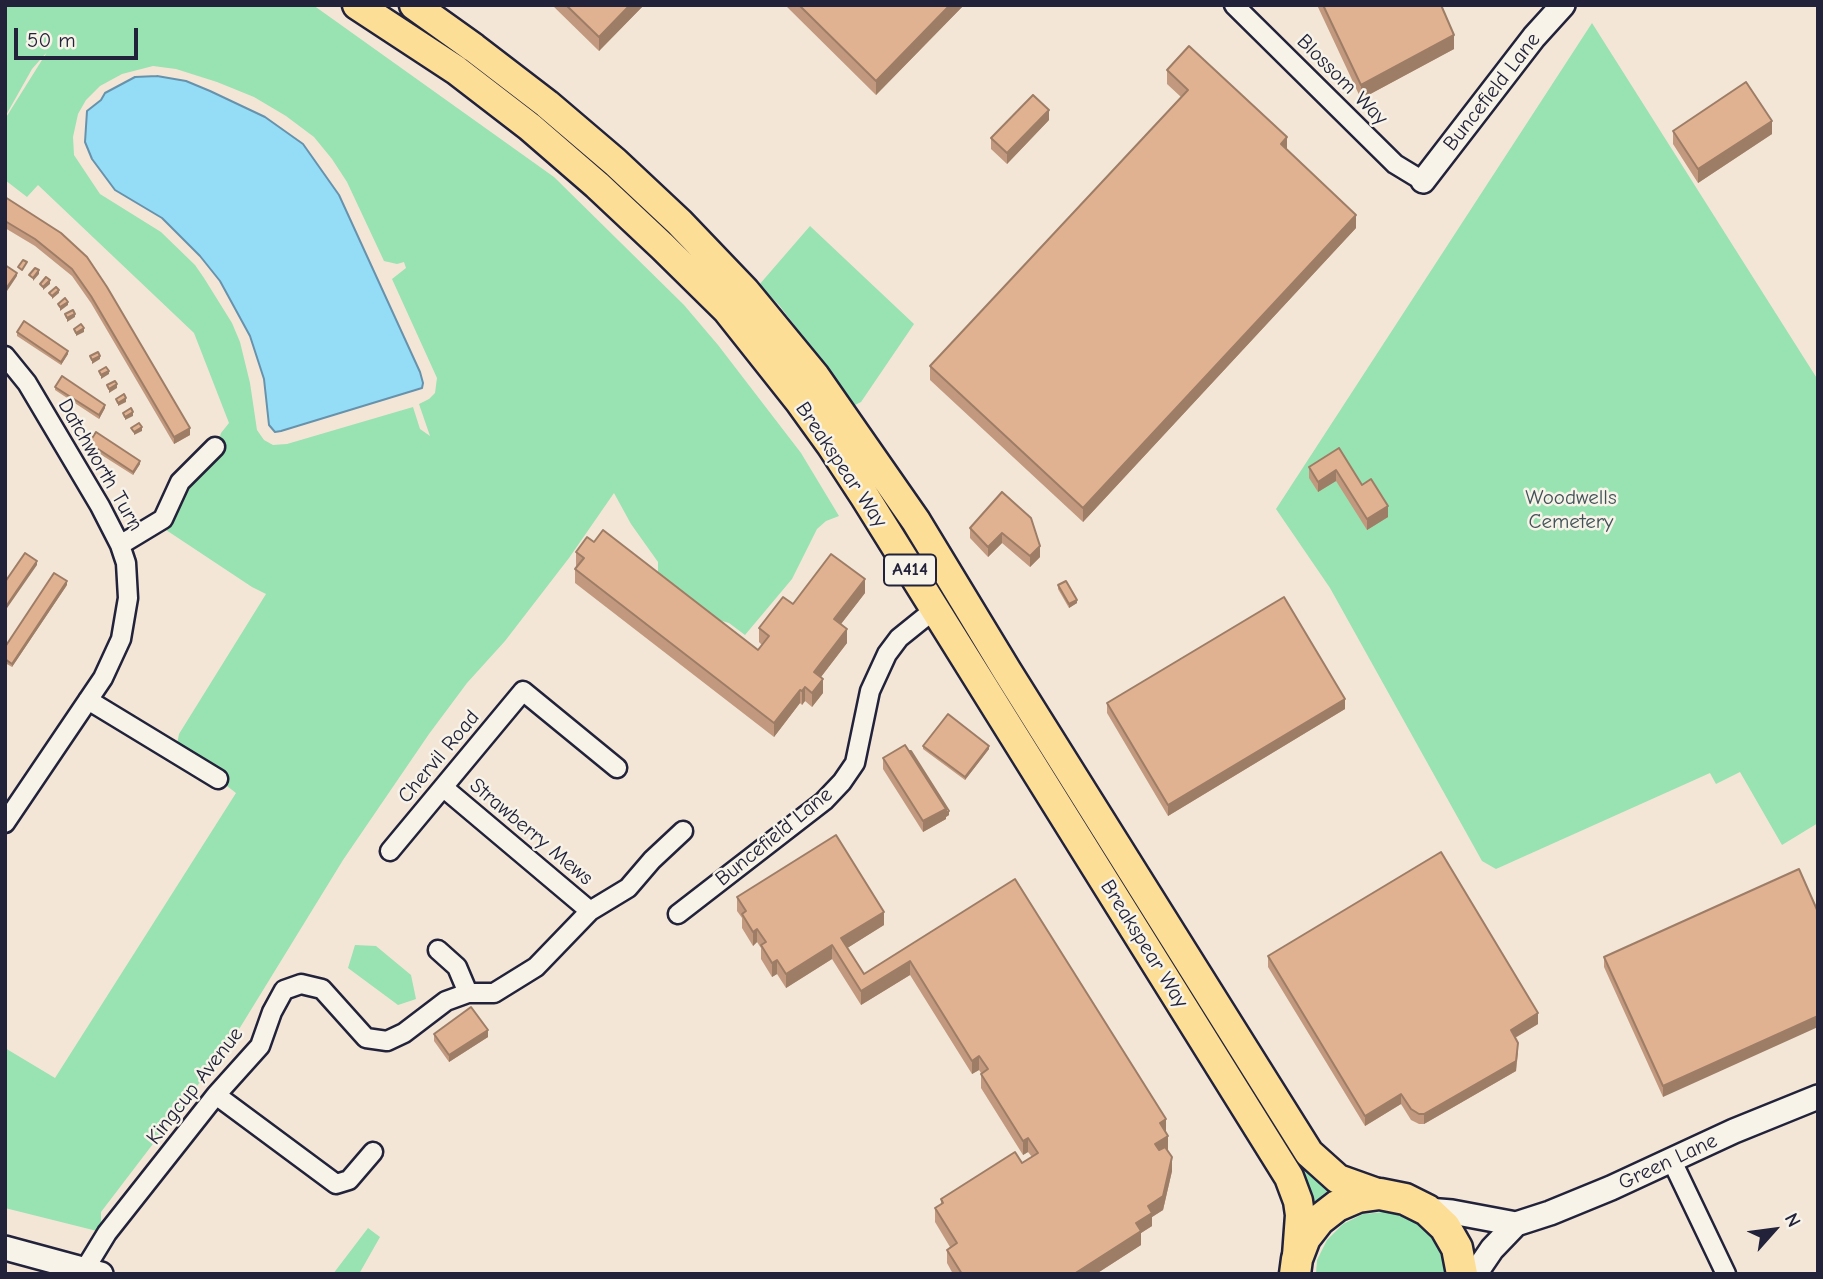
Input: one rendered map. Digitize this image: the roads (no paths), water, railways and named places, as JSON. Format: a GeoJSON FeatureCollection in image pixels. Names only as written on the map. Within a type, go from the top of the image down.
{"type":"FeatureCollection","features":[{"type":"Feature","properties":{"kind":"highway"},"geometry":{"type":"LineString","coordinates":[[1296,1266],[1305,1238],[1319,1220],[1337,1206],[1358,1197],[1380,1194],[1405,1199],[1427,1210],[1445,1227],[1457,1248],[1462,1274]]}},
{"type":"Feature","properties":{"kind":"main road","name":"Breakspear Way"},"geometry":{"type":"LineString","coordinates":[[357,5],[456,70],[530,127],[645,229],[727,310],[831,445],[1289,1177],[1300,1215],[1296,1266]]}},
{"type":"Feature","properties":{"kind":"main road","name":"Breakspear Way"},"geometry":{"type":"LineString","coordinates":[[414,5],[547,104],[615,162],[679,222],[745,290],[797,354],[916,521],[1309,1153],[1338,1179],[1380,1194]]}},
{"type":"Feature","properties":{"kind":"street","name":"Blossom Way"},"geometry":{"type":"LineString","coordinates":[[1234,5],[1395,164],[1423,181]]}},
{"type":"Feature","properties":{"kind":"street","name":"Buncefield Lane"},"geometry":{"type":"LineString","coordinates":[[1423,181],[1534,37],[1563,5]]}},
{"type":"Feature","properties":{"kind":"street","name":"Datchworth Turn"},"geometry":{"type":"LineString","coordinates":[[5,356],[27,383],[100,506],[121,545],[128,581],[125,620],[112,660],[5,823]]}},
{"type":"Feature","properties":{"kind":"street"},"geometry":{"type":"LineString","coordinates":[[121,545],[163,519],[180,482],[215,447]]}},
{"type":"Feature","properties":{"kind":"street","name":"Buncefield Lane"},"geometry":{"type":"LineString","coordinates":[[678,914],[824,801],[842,782],[855,763],[870,691],[887,654],[899,638],[935,609]]}},
{"type":"Feature","properties":{"kind":"street","name":"Chervil Road"},"geometry":{"type":"LineString","coordinates":[[390,851],[523,691],[617,768]]}},
{"type":"Feature","properties":{"kind":"street"},"geometry":{"type":"LineString","coordinates":[[88,700],[218,779]]}},
{"type":"Feature","properties":{"kind":"street","name":"Strawberry Mews"},"geometry":{"type":"LineString","coordinates":[[443,788],[590,911]]}},
{"type":"Feature","properties":{"kind":"street","name":"Kingcup Avenue"},"geometry":{"type":"LineString","coordinates":[[93,1271],[107,1233],[216,1094],[260,1046],[272,1012],[285,990],[301,985],[322,989],[366,1038],[387,1041],[404,1033],[446,1001],[468,993],[494,993],[536,967],[590,911],[628,888],[652,859],[683,831]]}},
{"type":"Feature","properties":{"kind":"street"},"geometry":{"type":"LineString","coordinates":[[438,950],[457,967],[468,993]]}},
{"type":"Feature","properties":{"kind":"street"},"geometry":{"type":"LineString","coordinates":[[216,1094],[336,1184],[349,1180],[373,1152]]}},
{"type":"Feature","properties":{"kind":"street","name":"Green Lane"},"geometry":{"type":"LineString","coordinates":[[1475,1274],[1492,1249],[1516,1224],[1550,1213],[1672,1161],[1734,1131],[1818,1097]]}},
{"type":"Feature","properties":{"kind":"street"},"geometry":{"type":"LineString","coordinates":[[1672,1161],[1726,1274]]}},
{"type":"Feature","properties":{"kind":"street","name":"Green Lane"},"geometry":{"type":"LineString","coordinates":[[1427,1210],[1516,1224]]}},
{"type":"Feature","properties":{"kind":"street"},"geometry":{"type":"LineString","coordinates":[[5,1248],[93,1271]]}},
{"type":"Feature","properties":{"kind":"water"},"geometry":{"type":"Polygon","coordinates":[[[157,76],[186,81],[210,91],[265,117],[303,144],[339,195],[420,372],[422,388],[281,431],[275,432],[269,425],[264,379],[250,336],[220,281],[200,256],[162,218],[115,190],[92,159],[85,142],[87,111],[101,100],[105,93],[135,77],[157,76]]]}},
{"type":"Feature","properties":{"kind":"park label","name":"Woodwells Cemetery"},"geometry":{"type":"Point","coordinates":[1571,510]}}]}
